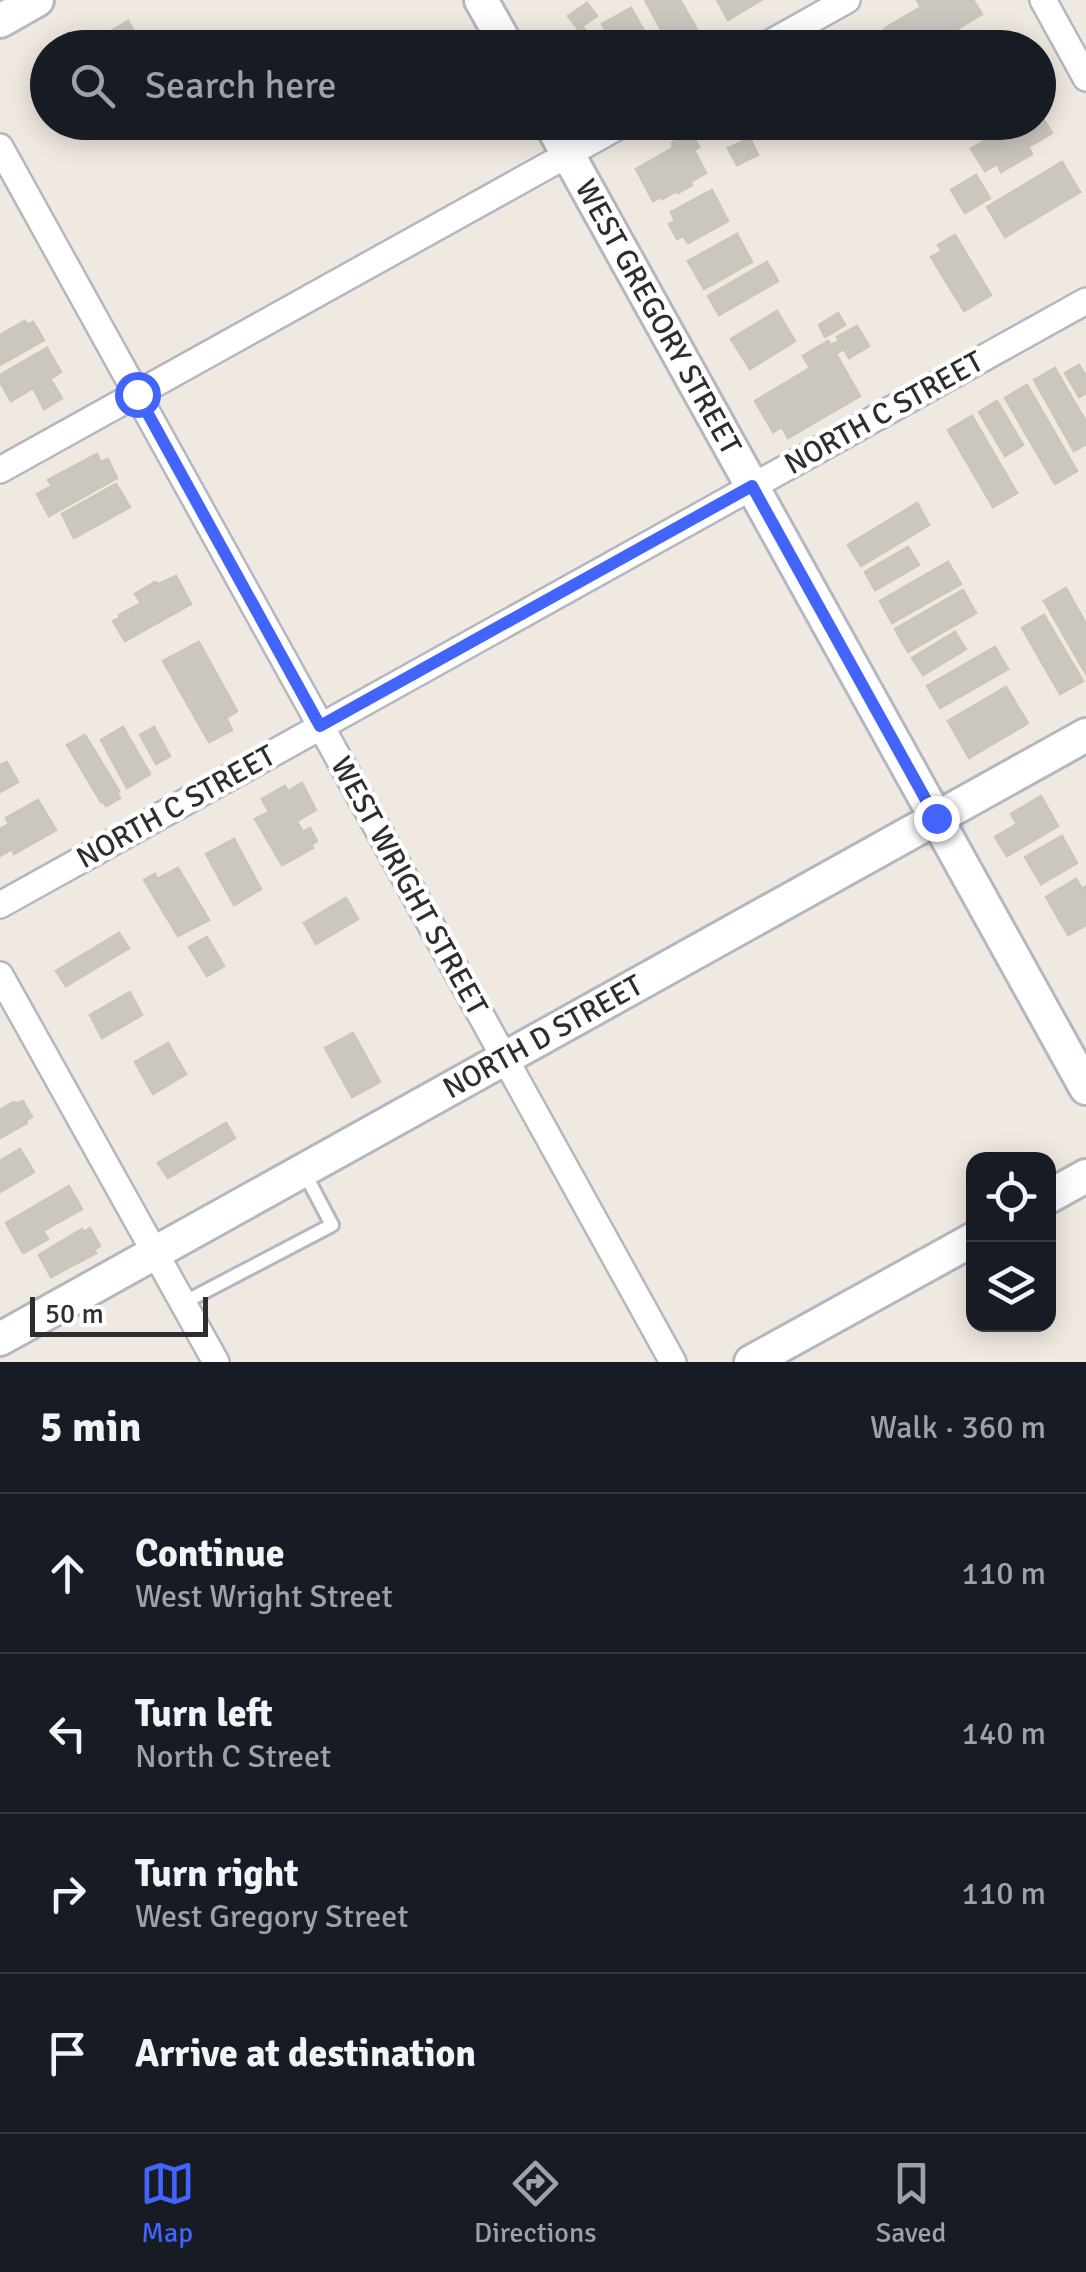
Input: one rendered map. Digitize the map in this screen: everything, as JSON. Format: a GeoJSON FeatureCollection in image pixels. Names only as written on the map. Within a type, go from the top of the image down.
{"type":"FeatureCollection","features":[{"type":"Feature","properties":{"kind":"street"},"geometry":{"type":"LineString","coordinates":[[0,21],[37,0]]}},
{"type":"Feature","properties":{"kind":"street"},"geometry":{"type":"LineString","coordinates":[[481,0],[498,30]]}},
{"type":"Feature","properties":{"kind":"street"},"geometry":{"type":"LineString","coordinates":[[793,30],[847,0]]}},
{"type":"Feature","properties":{"kind":"street"},"geometry":{"type":"LineString","coordinates":[[1043,0],[1086,78]]}},
{"type":"Feature","properties":{"kind":"street","name":"WEST GREGORY STREET"},"geometry":{"type":"LineString","coordinates":[[560,140],[1086,1088]]}},
{"type":"Feature","properties":{"kind":"street"},"geometry":{"type":"LineString","coordinates":[[0,470],[594,140]]}},
{"type":"Feature","properties":{"kind":"street","name":"WEST WRIGHT STREET"},"geometry":{"type":"LineString","coordinates":[[0,148],[673,1362]]}},
{"type":"Feature","properties":{"kind":"street","name":"NORTH C STREET"},"geometry":{"type":"LineString","coordinates":[[0,905],[1086,301]]}},
{"type":"Feature","properties":{"kind":"street","name":"NORTH D STREET"},"geometry":{"type":"LineString","coordinates":[[0,1339],[1086,735]]}},
{"type":"Feature","properties":{"kind":"street"},"geometry":{"type":"LineString","coordinates":[[0,975],[216,1362]]}},
{"type":"Feature","properties":{"kind":"street"},"geometry":{"type":"LineString","coordinates":[[1056,1193],[1086,1176]]}},
{"type":"Feature","properties":{"kind":"street"},"geometry":{"type":"LineString","coordinates":[[751,1362],[969,1242]]}},
{"type":"Feature","properties":{"kind":"lane"},"geometry":{"type":"LineString","coordinates":[[183,1303],[332,1225],[303,1170]]}},
{"type":"Feature","properties":{"kind":"building"},"geometry":{"type":"Polygon","coordinates":[[[645,0],[680,0],[697,30],[661,30],[645,0]]]}},
{"type":"Feature","properties":{"kind":"building"},"geometry":{"type":"Polygon","coordinates":[[[717,0],[761,0],[728,20],[717,0]]]}},
{"type":"Feature","properties":{"kind":"building"},"geometry":{"type":"Polygon","coordinates":[[[917,0],[973,0],[982,14],[956,30],[885,30],[921,7],[917,0]]]}},
{"type":"Feature","properties":{"kind":"building"},"geometry":{"type":"Polygon","coordinates":[[[587,3],[597,16],[578,29],[568,16],[587,3]]]}},
{"type":"Feature","properties":{"kind":"building"},"geometry":{"type":"Polygon","coordinates":[[[631,8],[644,30],[606,30],[602,24],[631,8]]]}},
{"type":"Feature","properties":{"kind":"building"},"geometry":{"type":"Polygon","coordinates":[[[128,21],[133,30],[113,30],[128,21]]]}},
{"type":"Feature","properties":{"kind":"building"},"geometry":{"type":"Polygon","coordinates":[[[695,140],[699,147],[694,150],[706,173],[678,193],[653,201],[636,169],[673,148],[672,143],[695,140]]]}},
{"type":"Feature","properties":{"kind":"building"},"geometry":{"type":"Polygon","coordinates":[[[751,140],[758,155],[737,165],[728,148],[751,140]]]}},
{"type":"Feature","properties":{"kind":"building"},"geometry":{"type":"Polygon","coordinates":[[[986,140],[1040,140],[1028,147],[1032,154],[1001,172],[997,164],[985,171],[971,149],[986,140]]]}},
{"type":"Feature","properties":{"kind":"building"},"geometry":{"type":"Polygon","coordinates":[[[1062,162],[1080,192],[1005,237],[987,207],[1062,162]]]}},
{"type":"Feature","properties":{"kind":"building"},"geometry":{"type":"Polygon","coordinates":[[[976,175],[990,198],[965,213],[951,190],[976,175]]]}},
{"type":"Feature","properties":{"kind":"building"},"geometry":{"type":"Polygon","coordinates":[[[712,190],[728,221],[688,243],[683,236],[677,239],[669,224],[675,221],[671,212],[712,190]]]}},
{"type":"Feature","properties":{"kind":"building"},"geometry":{"type":"Polygon","coordinates":[[[737,234],[752,262],[704,289],[688,261],[737,234]]]}},
{"type":"Feature","properties":{"kind":"building"},"geometry":{"type":"Polygon","coordinates":[[[955,235],[991,295],[964,311],[931,257],[942,251],[938,245],[955,235]]]}},
{"type":"Feature","properties":{"kind":"building"},"geometry":{"type":"Polygon","coordinates":[[[767,262],[778,281],[719,315],[708,296],[767,262]]]}},
{"type":"Feature","properties":{"kind":"building"},"geometry":{"type":"Polygon","coordinates":[[[777,311],[795,341],[750,369],[731,339],[777,311]]]}},
{"type":"Feature","properties":{"kind":"building"},"geometry":{"type":"Polygon","coordinates":[[[838,313],[845,325],[825,337],[819,325],[838,313]]]}},
{"type":"Feature","properties":{"kind":"building"},"geometry":{"type":"Polygon","coordinates":[[[25,321],[28,325],[33,322],[44,340],[0,365],[0,335],[25,321]]]}},
{"type":"Feature","properties":{"kind":"building"},"geometry":{"type":"Polygon","coordinates":[[[857,326],[869,346],[849,358],[837,337],[857,326]]]}},
{"type":"Feature","properties":{"kind":"building"},"geometry":{"type":"Polygon","coordinates":[[[828,341],[831,345],[837,342],[842,350],[836,354],[860,396],[788,438],[782,427],[773,432],[755,401],[810,368],[803,356],[828,341]]]}},
{"type":"Feature","properties":{"kind":"building"},"geometry":{"type":"Polygon","coordinates":[[[47,348],[61,372],[50,379],[62,398],[44,409],[33,388],[11,401],[0,375],[47,348]]]}},
{"type":"Feature","properties":{"kind":"building"},"geometry":{"type":"Polygon","coordinates":[[[1079,365],[1086,376],[1086,393],[1079,397],[1065,373],[1079,365]]]}},
{"type":"Feature","properties":{"kind":"building"},"geometry":{"type":"Polygon","coordinates":[[[1055,368],[1086,422],[1086,444],[1074,451],[1034,380],[1055,368]]]}},
{"type":"Feature","properties":{"kind":"building"},"geometry":{"type":"Polygon","coordinates":[[[1027,385],[1077,471],[1055,484],[1005,398],[1027,385]]]}},
{"type":"Feature","properties":{"kind":"building"},"geometry":{"type":"Polygon","coordinates":[[[997,401],[1023,445],[1005,456],[979,412],[997,401]]]}},
{"type":"Feature","properties":{"kind":"building"},"geometry":{"type":"Polygon","coordinates":[[[972,416],[1017,493],[993,507],[948,430],[972,416]]]}},
{"type":"Feature","properties":{"kind":"building"},"geometry":{"type":"Polygon","coordinates":[[[97,454],[101,462],[108,459],[117,478],[49,516],[37,494],[52,486],[48,480],[97,454]]]}},
{"type":"Feature","properties":{"kind":"building"},"geometry":{"type":"Polygon","coordinates":[[[116,484],[130,507],[74,538],[62,514],[116,484]]]}},
{"type":"Feature","properties":{"kind":"building"},"geometry":{"type":"Polygon","coordinates":[[[917,503],[929,525],[861,566],[848,545],[917,503]]]}},
{"type":"Feature","properties":{"kind":"building"},"geometry":{"type":"Polygon","coordinates":[[[908,547],[919,565],[875,590],[865,572],[908,547]]]}},
{"type":"Feature","properties":{"kind":"building"},"geometry":{"type":"Polygon","coordinates":[[[948,562],[961,584],[892,623],[880,601],[948,562]]]}},
{"type":"Feature","properties":{"kind":"building"},"geometry":{"type":"Polygon","coordinates":[[[176,576],[191,604],[125,641],[113,621],[141,603],[135,594],[176,576]]]}},
{"type":"Feature","properties":{"kind":"building"},"geometry":{"type":"Polygon","coordinates":[[[1066,588],[1086,624],[1086,674],[1044,601],[1066,588]]]}},
{"type":"Feature","properties":{"kind":"building"},"geometry":{"type":"Polygon","coordinates":[[[963,590],[976,613],[908,652],[895,629],[963,590]]]}},
{"type":"Feature","properties":{"kind":"building"},"geometry":{"type":"Polygon","coordinates":[[[1044,615],[1083,681],[1060,694],[1022,628],[1044,615]]]}},
{"type":"Feature","properties":{"kind":"building"},"geometry":{"type":"Polygon","coordinates":[[[955,632],[966,649],[923,675],[912,658],[955,632]]]}},
{"type":"Feature","properties":{"kind":"building"},"geometry":{"type":"Polygon","coordinates":[[[199,642],[237,711],[226,718],[232,730],[209,742],[163,661],[199,642]]]}},
{"type":"Feature","properties":{"kind":"building"},"geometry":{"type":"Polygon","coordinates":[[[995,647],[1008,669],[940,708],[927,686],[995,647]]]}},
{"type":"Feature","properties":{"kind":"building"},"geometry":{"type":"Polygon","coordinates":[[[1006,687],[1028,723],[969,758],[948,721],[1006,687]]]}},
{"type":"Feature","properties":{"kind":"building"},"geometry":{"type":"Polygon","coordinates":[[[123,727],[150,774],[127,788],[101,740],[123,727]]]}},
{"type":"Feature","properties":{"kind":"building"},"geometry":{"type":"Polygon","coordinates":[[[154,727],[170,756],[156,764],[140,735],[154,727]]]}},
{"type":"Feature","properties":{"kind":"building"},"geometry":{"type":"Polygon","coordinates":[[[85,735],[119,791],[120,798],[106,806],[67,745],[85,735]]]}},
{"type":"Feature","properties":{"kind":"building"},"geometry":{"type":"Polygon","coordinates":[[[7,762],[18,782],[0,792],[0,765],[7,762]]]}},
{"type":"Feature","properties":{"kind":"building"},"geometry":{"type":"Polygon","coordinates":[[[302,783],[316,810],[297,821],[303,832],[310,828],[317,841],[311,845],[313,848],[282,865],[255,819],[269,812],[262,799],[285,786],[288,791],[302,783]]]}},
{"type":"Feature","properties":{"kind":"building"},"geometry":{"type":"Polygon","coordinates":[[[1041,796],[1058,826],[1007,856],[995,837],[1017,824],[1011,814],[1041,796]]]}},
{"type":"Feature","properties":{"kind":"building"},"geometry":{"type":"Polygon","coordinates":[[[38,800],[56,830],[14,854],[12,849],[0,856],[0,829],[9,824],[6,818],[38,800]]]}},
{"type":"Feature","properties":{"kind":"building"},"geometry":{"type":"Polygon","coordinates":[[[1062,836],[1077,863],[1041,884],[1025,857],[1062,836]]]}},
{"type":"Feature","properties":{"kind":"building"},"geometry":{"type":"Polygon","coordinates":[[[234,839],[261,889],[234,905],[206,854],[234,839]]]}},
{"type":"Feature","properties":{"kind":"building"},"geometry":{"type":"Polygon","coordinates":[[[178,868],[209,920],[178,936],[144,880],[155,874],[157,879],[178,868]]]}},
{"type":"Feature","properties":{"kind":"building"},"geometry":{"type":"Polygon","coordinates":[[[1076,879],[1082,889],[1086,886],[1086,925],[1068,935],[1046,897],[1076,879]]]}},
{"type":"Feature","properties":{"kind":"building"},"geometry":{"type":"Polygon","coordinates":[[[346,898],[358,919],[316,944],[304,923],[346,898]]]}},
{"type":"Feature","properties":{"kind":"building"},"geometry":{"type":"Polygon","coordinates":[[[119,933],[129,948],[66,986],[56,971],[119,933]]]}},
{"type":"Feature","properties":{"kind":"building"},"geometry":{"type":"Polygon","coordinates":[[[207,937],[224,966],[207,976],[189,947],[207,937]]]}},
{"type":"Feature","properties":{"kind":"building"},"geometry":{"type":"Polygon","coordinates":[[[130,992],[142,1015],[102,1038],[90,1015],[130,992]]]}},
{"type":"Feature","properties":{"kind":"building"},"geometry":{"type":"Polygon","coordinates":[[[353,1033],[380,1082],[352,1097],[325,1048],[353,1033]]]}},
{"type":"Feature","properties":{"kind":"building"},"geometry":{"type":"Polygon","coordinates":[[[168,1043],[186,1074],[153,1094],[135,1062],[168,1043]]]}},
{"type":"Feature","properties":{"kind":"building"},"geometry":{"type":"Polygon","coordinates":[[[23,1101],[32,1117],[0,1138],[0,1110],[23,1101]]]}},
{"type":"Feature","properties":{"kind":"building"},"geometry":{"type":"Polygon","coordinates":[[[226,1123],[235,1138],[168,1178],[158,1163],[226,1123]]]}},
{"type":"Feature","properties":{"kind":"building"},"geometry":{"type":"Polygon","coordinates":[[[20,1149],[34,1172],[0,1192],[0,1161],[20,1149]]]}},
{"type":"Feature","properties":{"kind":"building"},"geometry":{"type":"Polygon","coordinates":[[[69,1186],[82,1209],[43,1231],[48,1239],[23,1253],[6,1223],[69,1186]]]}},
{"type":"Feature","properties":{"kind":"building"},"geometry":{"type":"Polygon","coordinates":[[[90,1228],[100,1246],[94,1250],[96,1253],[51,1277],[39,1255],[90,1228]]]}},
{"type":"Feature","properties":{"kind":"route"},"geometry":{"type":"LineString","coordinates":[[137,394],[320,726],[752,486],[936,818]]}}]}
